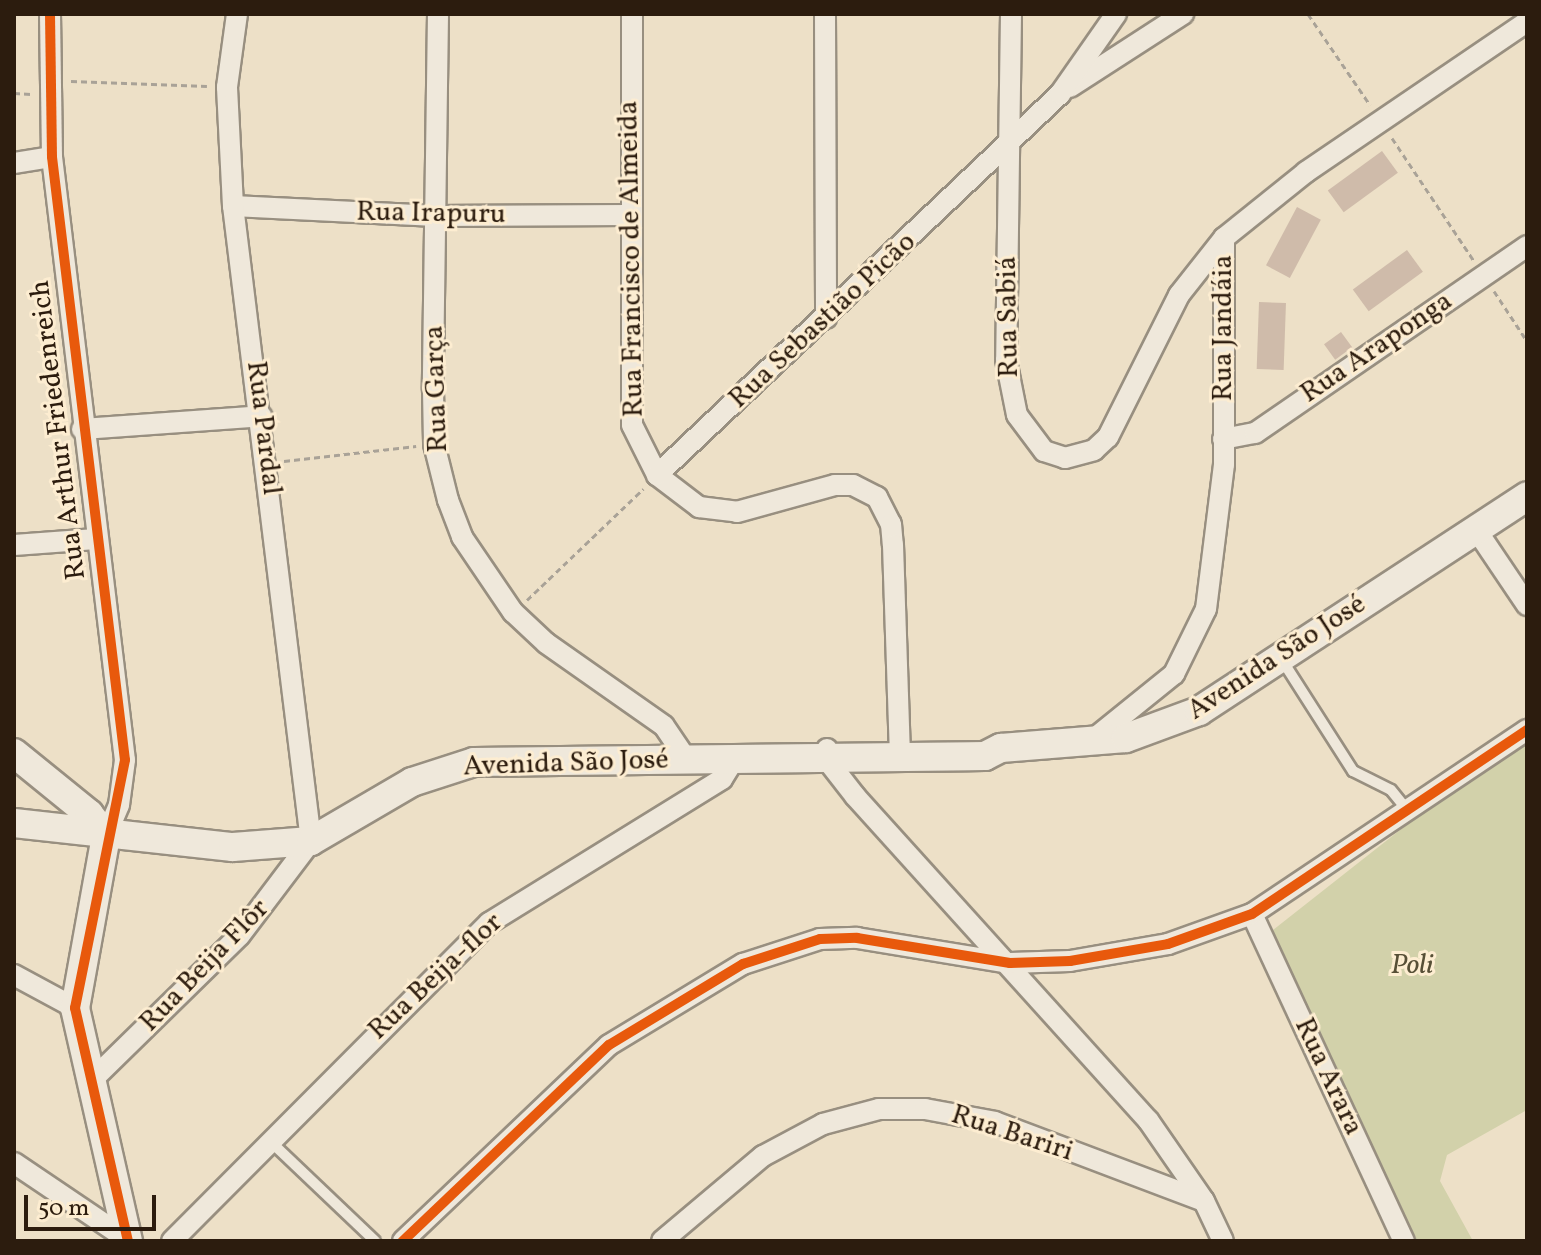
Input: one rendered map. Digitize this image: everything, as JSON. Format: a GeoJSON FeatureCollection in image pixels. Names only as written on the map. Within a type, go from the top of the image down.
{"type":"FeatureCollection","features":[{"type":"Feature","properties":{"kind":"main road","name":"Avenida São José"},"geometry":{"type":"LineString","coordinates":[[14,823],[106,836],[233,847],[311,841],[412,782],[474,762],[735,758],[900,750],[985,739],[1001,748],[1091,741],[1168,727],[1282,659],[1527,496]]}},
{"type":"Feature","properties":{"kind":"main road"},"geometry":{"type":"LineString","coordinates":[[14,753],[89,814],[106,836],[75,1008],[89,1083],[128,1240]]}},
{"type":"Feature","properties":{"kind":"street","name":"Rua Arthur Friedenreich"},"geometry":{"type":"LineString","coordinates":[[50,14],[46,87],[52,157],[82,429],[125,760],[119,805],[106,836]]}},
{"type":"Feature","properties":{"kind":"street","name":"Rua Pardal"},"geometry":{"type":"LineString","coordinates":[[237,14],[227,87],[233,206],[269,463],[311,841]]}},
{"type":"Feature","properties":{"kind":"street","name":"Rua Garça"},"geometry":{"type":"LineString","coordinates":[[438,14],[434,444],[462,537],[513,612],[546,643],[664,726],[686,759]]}},
{"type":"Feature","properties":{"kind":"street","name":"Rua Francisco de Almeida"},"geometry":{"type":"LineString","coordinates":[[632,14],[628,215],[632,425],[657,475],[684,500],[717,510],[774,505],[835,485],[877,497],[891,524],[893,545],[900,750]]}},
{"type":"Feature","properties":{"kind":"street"},"geometry":{"type":"LineString","coordinates":[[825,14],[826,318]]}},
{"type":"Feature","properties":{"kind":"street","name":"Rua Sabiá"},"geometry":{"type":"LineString","coordinates":[[1011,14],[1006,360],[1017,415],[1050,454],[1085,455],[1108,437],[1179,295],[1224,238]]}},
{"type":"Feature","properties":{"kind":"street"},"geometry":{"type":"LineString","coordinates":[[1060,94],[1183,14]]}},
{"type":"Feature","properties":{"kind":"street"},"geometry":{"type":"LineString","coordinates":[[1113,18],[1132,48]]}},
{"type":"Feature","properties":{"kind":"street","name":"Rua Sebastião Picão"},"geometry":{"type":"LineString","coordinates":[[657,475],[1060,94],[1113,18]]}},
{"type":"Feature","properties":{"kind":"street","name":"Rua Jandáia"},"geometry":{"type":"LineString","coordinates":[[1091,741],[1174,674],[1196,635],[1216,554],[1223,439],[1224,238],[1380,119],[1527,22]]}},
{"type":"Feature","properties":{"kind":"street"},"geometry":{"type":"LineString","coordinates":[[14,163],[52,157]]}},
{"type":"Feature","properties":{"kind":"street","name":"Rua Irapuru"},"geometry":{"type":"LineString","coordinates":[[233,206],[436,216],[628,215]]}},
{"type":"Feature","properties":{"kind":"street","name":"Rua Araponga"},"geometry":{"type":"LineString","coordinates":[[1223,439],[1255,433],[1527,246]]}},
{"type":"Feature","properties":{"kind":"street"},"geometry":{"type":"LineString","coordinates":[[82,429],[262,416]]}},
{"type":"Feature","properties":{"kind":"street"},"geometry":{"type":"LineString","coordinates":[[1475,528],[1527,605]]}},
{"type":"Feature","properties":{"kind":"street"},"geometry":{"type":"LineString","coordinates":[[14,545],[96,539]]}},
{"type":"Feature","properties":{"kind":"street"},"geometry":{"type":"LineString","coordinates":[[403,1241],[609,1045],[743,964],[820,939],[857,938],[1010,963],[1070,961],[1168,944],[1252,914],[1527,730]]}},
{"type":"Feature","properties":{"kind":"street"},"geometry":{"type":"LineString","coordinates":[[833,753],[855,796],[1010,963],[1138,1109],[1204,1201],[1223,1241]]}},
{"type":"Feature","properties":{"kind":"street","name":"Rua Beija-flor"},"geometry":{"type":"LineString","coordinates":[[172,1241],[268,1140],[489,923],[722,779],[735,758]]}},
{"type":"Feature","properties":{"kind":"street","name":"Rua Beija Flôr"},"geometry":{"type":"LineString","coordinates":[[89,1083],[240,935],[311,841]]}},
{"type":"Feature","properties":{"kind":"street","name":"Rua Arara"},"geometry":{"type":"LineString","coordinates":[[1252,914],[1404,1241]]}},
{"type":"Feature","properties":{"kind":"street"},"geometry":{"type":"LineString","coordinates":[[14,975],[75,1008]]}},
{"type":"Feature","properties":{"kind":"street","name":"Rua Bariri"},"geometry":{"type":"LineString","coordinates":[[662,1241],[763,1156],[823,1124],[879,1109],[925,1109],[995,1122],[1204,1201]]}},
{"type":"Feature","properties":{"kind":"street"},"geometry":{"type":"LineString","coordinates":[[14,1163],[128,1240]]}},
{"type":"Feature","properties":{"kind":"lane"},"geometry":{"type":"LineString","coordinates":[[1282,659],[1353,771],[1391,790],[1407,810]]}},
{"type":"Feature","properties":{"kind":"lane"},"geometry":{"type":"LineString","coordinates":[[268,1140],[375,1241]]}},
{"type":"Feature","properties":{"kind":"path"},"geometry":{"type":"LineString","coordinates":[[1308,14],[1527,341]]}},
{"type":"Feature","properties":{"kind":"path"},"geometry":{"type":"LineString","coordinates":[[14,93],[46,87],[227,87]]}},
{"type":"Feature","properties":{"kind":"path"},"geometry":{"type":"LineString","coordinates":[[269,463],[434,444]]}},
{"type":"Feature","properties":{"kind":"path"},"geometry":{"type":"LineString","coordinates":[[513,612],[657,475]]}},
{"type":"Feature","properties":{"kind":"green space","name":"Poli"},"geometry":{"type":"Polygon","coordinates":[[[1527,730],[1527,1110],[1447,1155],[1440,1181],[1473,1241],[1409,1241],[1371,1171],[1273,930],[1527,730]]]}},
{"type":"Feature","properties":{"kind":"building"},"geometry":{"type":"Polygon","coordinates":[[[1382,151],[1398,173],[1344,212],[1328,190],[1382,151]]]}},
{"type":"Feature","properties":{"kind":"building"},"geometry":{"type":"Polygon","coordinates":[[[1297,207],[1321,220],[1290,278],[1266,265],[1297,207]]]}},
{"type":"Feature","properties":{"kind":"building"},"geometry":{"type":"Polygon","coordinates":[[[1407,250],[1423,272],[1369,311],[1353,289],[1407,250]]]}},
{"type":"Feature","properties":{"kind":"building"},"geometry":{"type":"Polygon","coordinates":[[[1259,302],[1286,303],[1284,370],[1257,369],[1259,302]]]}},
{"type":"Feature","properties":{"kind":"building"},"geometry":{"type":"Polygon","coordinates":[[[1341,332],[1352,347],[1335,360],[1324,344],[1341,332]]]}},
{"type":"Feature","properties":{"kind":"cycle path"},"geometry":{"type":"LineString","coordinates":[[50,14],[52,157],[125,760],[75,1008],[128,1241]]}},
{"type":"Feature","properties":{"kind":"cycle path"},"geometry":{"type":"LineString","coordinates":[[403,1241],[609,1045],[743,964],[820,939],[857,938],[1010,963],[1070,961],[1168,944],[1252,914],[1527,730]]}}]}
